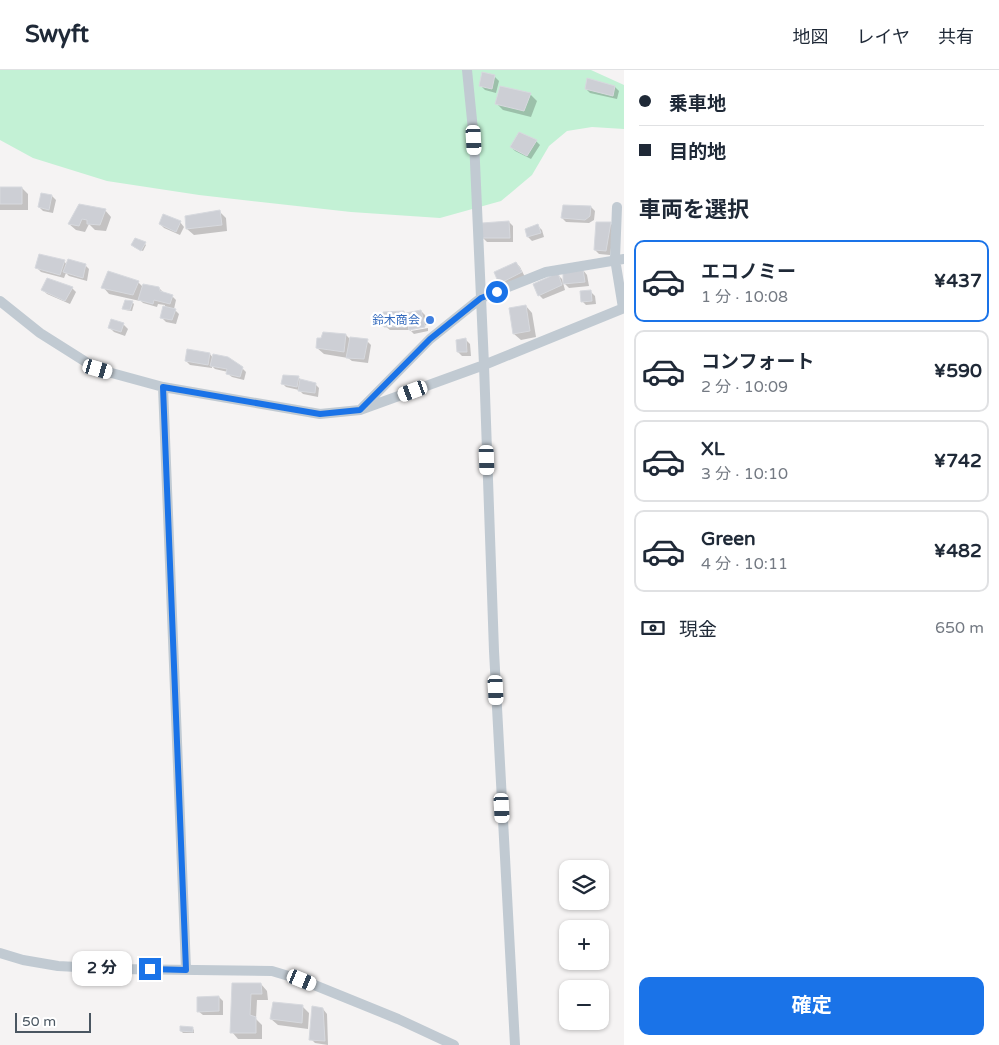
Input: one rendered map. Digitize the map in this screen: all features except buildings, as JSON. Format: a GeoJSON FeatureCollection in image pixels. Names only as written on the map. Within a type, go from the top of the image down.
{"type":"FeatureCollection","features":[{"type":"Feature","properties":{"kind":"street"},"geometry":{"type":"LineString","coordinates":[[467,70],[474,140],[494,650],[515,1045]]}},
{"type":"Feature","properties":{"kind":"street"},"geometry":{"type":"LineString","coordinates":[[0,301],[40,333],[98,369],[163,387],[320,414],[360,410],[484,365],[624,308],[618,207]]}},
{"type":"Feature","properties":{"kind":"street"},"geometry":{"type":"LineString","coordinates":[[360,410],[430,339],[481,298],[546,272],[620,259]]}},
{"type":"Feature","properties":{"kind":"street"},"geometry":{"type":"LineString","coordinates":[[163,387],[186,970]]}},
{"type":"Feature","properties":{"kind":"street"},"geometry":{"type":"LineString","coordinates":[[0,953],[23,960],[58,966],[115,969],[272,970],[398,1018],[454,1045]]}},
{"type":"Feature","properties":{"kind":"green space"},"geometry":{"type":"Polygon","coordinates":[[[0,70],[591,70],[624,85],[624,129],[592,127],[567,131],[549,146],[532,175],[501,201],[440,218],[351,212],[199,195],[107,181],[33,158],[0,140],[0,70]]]}},
{"type":"Feature","properties":{"kind":"place","name":"鈴木商会"},"geometry":{"type":"Point","coordinates":[430,320]}},
{"type":"Feature","properties":{"kind":"route"},"geometry":{"type":"LineString","coordinates":[[150,969],[186,970],[163,387],[320,414],[360,410],[430,339],[481,298],[497,292]]}}]}
